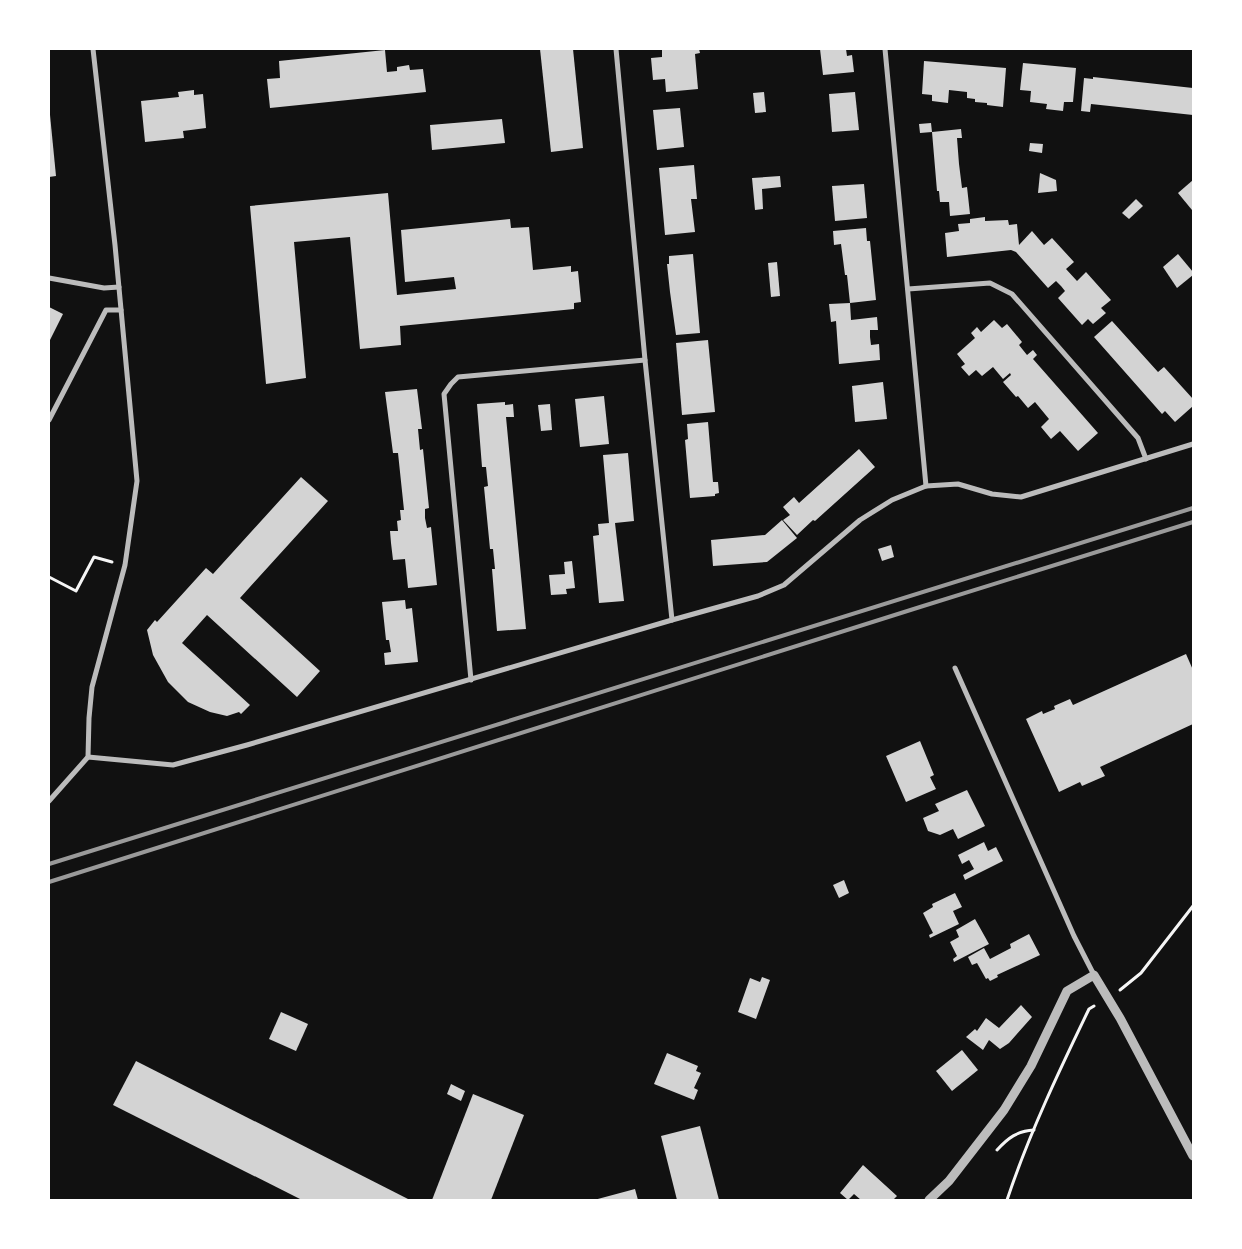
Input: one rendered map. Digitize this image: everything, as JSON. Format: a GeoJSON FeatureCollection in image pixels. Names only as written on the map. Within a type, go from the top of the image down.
{"type":"FeatureCollection","features":[{"type":"Feature","properties":{"kind":"street"},"geometry":{"type":"LineString","coordinates":[[49,801],[88,757],[92,687],[125,565],[137,481],[119,287],[93,49]]}},
{"type":"Feature","properties":{"kind":"street"},"geometry":{"type":"LineString","coordinates":[[616,49],[644,360],[672,620]]}},
{"type":"Feature","properties":{"kind":"street"},"geometry":{"type":"LineString","coordinates":[[885,49],[926,486]]}},
{"type":"Feature","properties":{"kind":"street"},"geometry":{"type":"LineString","coordinates":[[49,278],[104,288],[119,287]]}},
{"type":"Feature","properties":{"kind":"street"},"geometry":{"type":"LineString","coordinates":[[908,289],[990,283],[1012,294],[1138,438],[1146,459]]}},
{"type":"Feature","properties":{"kind":"street"},"geometry":{"type":"LineString","coordinates":[[49,420],[106,310],[121,310]]}},
{"type":"Feature","properties":{"kind":"street"},"geometry":{"type":"LineString","coordinates":[[471,680],[444,394],[458,378],[644,360]]}},
{"type":"Feature","properties":{"kind":"street"},"geometry":{"type":"LineString","coordinates":[[88,757],[173,765],[758,596],[784,585],[860,520],[892,500],[926,486],[958,484],[992,494],[1021,497],[1193,444]]}},
{"type":"Feature","properties":{"kind":"street"},"geometry":{"type":"LineString","coordinates":[[954,668],[1074,936],[1193,1156]]}},
{"type":"Feature","properties":{"kind":"street"},"geometry":{"type":"LineString","coordinates":[[929,1200],[949,1181],[1004,1110],[1031,1066],[1067,991],[1094,975]]}},
{"type":"Feature","properties":{"kind":"path"},"geometry":{"type":"LineString","coordinates":[[49,577],[76,591],[94,557],[125,565]]}},
{"type":"Feature","properties":{"kind":"path"},"geometry":{"type":"LineString","coordinates":[[1007,1200],[1034,1130],[1089,1009],[1108,999],[1141,973],[1193,906]]}},
{"type":"Feature","properties":{"kind":"path"},"geometry":{"type":"LineString","coordinates":[[994,1153],[1007,1139],[1022,1131],[1034,1130]]}},
{"type":"Feature","properties":{"kind":"building"},"geometry":{"type":"Polygon","coordinates":[[[540,49],[573,49],[583,148],[551,152],[540,49]]]}},
{"type":"Feature","properties":{"kind":"building"},"geometry":{"type":"Polygon","coordinates":[[[662,49],[699,49],[700,53],[695,54],[698,89],[666,92],[665,79],[653,80],[651,58],[662,57],[662,49]]]}},
{"type":"Feature","properties":{"kind":"building"},"geometry":{"type":"Polygon","coordinates":[[[820,49],[846,49],[847,56],[852,55],[854,72],[823,75],[820,49]]]}},
{"type":"Feature","properties":{"kind":"building"},"geometry":{"type":"Polygon","coordinates":[[[385,50],[387,72],[397,71],[397,67],[409,65],[410,70],[423,69],[426,92],[270,108],[267,79],[280,78],[279,61],[385,50]]]}},
{"type":"Feature","properties":{"kind":"building"},"geometry":{"type":"Polygon","coordinates":[[[924,61],[1006,68],[1003,107],[975,102],[975,99],[967,98],[967,92],[949,90],[948,103],[932,101],[932,95],[922,94],[924,61]]]}},
{"type":"Feature","properties":{"kind":"building"},"geometry":{"type":"Polygon","coordinates":[[[1023,63],[1076,68],[1073,102],[1064,102],[1063,111],[1046,109],[1047,104],[1030,102],[1031,91],[1020,90],[1023,63]]]}},
{"type":"Feature","properties":{"kind":"building"},"geometry":{"type":"Polygon","coordinates":[[[1093,77],[1193,88],[1193,115],[1091,104],[1090,112],[1081,111],[1084,78],[1093,79],[1093,77]]]}},
{"type":"Feature","properties":{"kind":"building"},"geometry":{"type":"Polygon","coordinates":[[[194,90],[194,95],[203,94],[206,128],[183,131],[184,138],[145,142],[141,101],[179,97],[178,92],[194,90]]]}},
{"type":"Feature","properties":{"kind":"building"},"geometry":{"type":"Polygon","coordinates":[[[764,92],[766,112],[755,113],[753,93],[764,92]]]}},
{"type":"Feature","properties":{"kind":"building"},"geometry":{"type":"Polygon","coordinates":[[[855,92],[859,130],[832,132],[829,94],[855,92]]]}},
{"type":"Feature","properties":{"kind":"building"},"geometry":{"type":"Polygon","coordinates":[[[680,108],[684,147],[657,150],[653,110],[680,108]]]}},
{"type":"Feature","properties":{"kind":"building"},"geometry":{"type":"Polygon","coordinates":[[[49,116],[56,176],[49,177],[49,116]]]}},
{"type":"Feature","properties":{"kind":"building"},"geometry":{"type":"Polygon","coordinates":[[[502,119],[505,143],[432,150],[430,125],[502,119]]]}},
{"type":"Feature","properties":{"kind":"building"},"geometry":{"type":"Polygon","coordinates":[[[931,123],[932,132],[920,133],[919,124],[931,123]]]}},
{"type":"Feature","properties":{"kind":"building"},"geometry":{"type":"Polygon","coordinates":[[[961,129],[962,138],[957,138],[959,164],[962,188],[967,187],[970,214],[950,216],[949,202],[940,202],[939,191],[937,191],[932,132],[961,129]]]}},
{"type":"Feature","properties":{"kind":"building"},"geometry":{"type":"Polygon","coordinates":[[[1030,143],[1043,144],[1042,153],[1029,151],[1030,143]]]}},
{"type":"Feature","properties":{"kind":"building"},"geometry":{"type":"Polygon","coordinates":[[[694,165],[697,199],[691,199],[695,232],[665,235],[659,168],[694,165]]]}},
{"type":"Feature","properties":{"kind":"building"},"geometry":{"type":"Polygon","coordinates":[[[1040,173],[1056,180],[1057,191],[1038,193],[1040,173]]]}},
{"type":"Feature","properties":{"kind":"building"},"geometry":{"type":"Polygon","coordinates":[[[780,176],[781,187],[762,189],[763,209],[755,210],[752,178],[780,176]]]}},
{"type":"Feature","properties":{"kind":"building"},"geometry":{"type":"Polygon","coordinates":[[[1193,180],[1193,209],[1192,210],[1178,193],[1193,180]]]}},
{"type":"Feature","properties":{"kind":"building"},"geometry":{"type":"Polygon","coordinates":[[[864,184],[867,218],[835,221],[832,186],[864,184]]]}},
{"type":"Feature","properties":{"kind":"building"},"geometry":{"type":"Polygon","coordinates":[[[388,193],[397,295],[456,289],[454,277],[405,282],[401,230],[510,219],[511,228],[529,227],[533,270],[571,266],[571,272],[578,271],[581,302],[574,303],[574,309],[400,326],[401,345],[360,349],[350,237],[294,242],[306,378],[266,384],[250,206],[388,193]]]}},
{"type":"Feature","properties":{"kind":"building"},"geometry":{"type":"Polygon","coordinates":[[[1136,199],[1143,206],[1129,219],[1122,213],[1136,199]]]}},
{"type":"Feature","properties":{"kind":"building"},"geometry":{"type":"Polygon","coordinates":[[[985,217],[985,221],[1008,220],[1009,225],[1017,224],[1019,245],[1032,231],[1044,245],[1052,238],[1074,262],[1066,269],[1077,281],[1086,272],[1111,300],[1101,308],[1106,313],[1093,324],[1088,319],[1082,325],[1058,298],[1065,291],[1061,286],[1056,281],[1048,288],[1016,252],[1011,250],[947,257],[945,233],[959,231],[958,224],[970,223],[970,219],[985,217]]]}},
{"type":"Feature","properties":{"kind":"building"},"geometry":{"type":"Polygon","coordinates":[[[866,228],[867,241],[870,241],[876,300],[850,303],[841,244],[834,245],[833,231],[866,228]]]}},
{"type":"Feature","properties":{"kind":"building"},"geometry":{"type":"Polygon","coordinates":[[[693,254],[700,333],[676,335],[667,264],[669,264],[669,256],[693,254]]]}},
{"type":"Feature","properties":{"kind":"building"},"geometry":{"type":"Polygon","coordinates":[[[1178,254],[1193,272],[1193,275],[1177,288],[1163,267],[1178,254]]]}},
{"type":"Feature","properties":{"kind":"building"},"geometry":{"type":"Polygon","coordinates":[[[777,262],[780,296],[771,297],[768,263],[777,262]]]}},
{"type":"Feature","properties":{"kind":"building"},"geometry":{"type":"Polygon","coordinates":[[[850,303],[851,320],[877,317],[878,330],[870,330],[870,337],[871,345],[879,344],[880,360],[839,364],[836,321],[831,322],[829,304],[850,303]]]}},
{"type":"Feature","properties":{"kind":"building"},"geometry":{"type":"Polygon","coordinates":[[[49,307],[63,314],[49,342],[49,307]]]}},
{"type":"Feature","properties":{"kind":"building"},"geometry":{"type":"Polygon","coordinates":[[[994,320],[1002,328],[1007,324],[1022,342],[1019,345],[1027,355],[1033,350],[1037,355],[1033,359],[1098,433],[1078,451],[1060,431],[1051,439],[1041,427],[1049,419],[1035,402],[1028,408],[1003,382],[1011,375],[1010,373],[1003,379],[993,367],[982,376],[976,370],[969,376],[961,367],[965,364],[957,354],[975,338],[971,333],[977,327],[981,332],[994,320]]]}},
{"type":"Feature","properties":{"kind":"building"},"geometry":{"type":"Polygon","coordinates":[[[1112,321],[1158,372],[1164,367],[1193,399],[1193,406],[1175,422],[1165,411],[1162,414],[1094,337],[1112,321]]]}},
{"type":"Feature","properties":{"kind":"building"},"geometry":{"type":"Polygon","coordinates":[[[708,340],[715,412],[682,415],[676,343],[708,340]]]}},
{"type":"Feature","properties":{"kind":"building"},"geometry":{"type":"Polygon","coordinates":[[[883,382],[887,419],[855,422],[852,386],[883,382]]]}},
{"type":"Feature","properties":{"kind":"building"},"geometry":{"type":"Polygon","coordinates":[[[417,389],[422,429],[418,429],[420,450],[423,449],[429,508],[425,509],[425,518],[427,528],[431,527],[437,585],[408,588],[405,559],[393,560],[391,543],[390,531],[398,531],[397,521],[401,520],[400,510],[404,510],[398,453],[393,453],[385,392],[417,389]]]}},
{"type":"Feature","properties":{"kind":"building"},"geometry":{"type":"Polygon","coordinates":[[[604,396],[609,444],[580,447],[575,399],[604,396]]]}},
{"type":"Feature","properties":{"kind":"building"},"geometry":{"type":"Polygon","coordinates":[[[505,402],[505,405],[513,404],[514,417],[506,417],[526,629],[497,631],[492,569],[495,569],[493,549],[490,549],[484,487],[488,486],[486,467],[482,467],[477,404],[505,402]]]}},
{"type":"Feature","properties":{"kind":"building"},"geometry":{"type":"Polygon","coordinates":[[[550,404],[552,430],[541,431],[538,405],[550,404]]]}},
{"type":"Feature","properties":{"kind":"building"},"geometry":{"type":"Polygon","coordinates":[[[708,422],[713,482],[718,482],[719,493],[715,494],[715,496],[690,498],[685,440],[688,439],[687,424],[708,422]]]}},
{"type":"Feature","properties":{"kind":"building"},"geometry":{"type":"Polygon","coordinates":[[[859,449],[875,467],[797,535],[783,520],[790,515],[783,507],[794,497],[799,503],[859,449]]]}},
{"type":"Feature","properties":{"kind":"building"},"geometry":{"type":"Polygon","coordinates":[[[628,453],[634,521],[615,523],[624,601],[599,603],[593,536],[599,535],[598,524],[609,523],[603,455],[628,453]]]}},
{"type":"Feature","properties":{"kind":"building"},"geometry":{"type":"Polygon","coordinates":[[[301,477],[328,501],[240,598],[320,671],[297,697],[207,615],[182,643],[250,705],[241,714],[239,712],[227,716],[210,712],[188,702],[168,682],[153,655],[147,630],[155,620],[157,622],[206,568],[213,574],[301,477]]]}},
{"type":"Feature","properties":{"kind":"building"},"geometry":{"type":"Polygon","coordinates":[[[782,520],[797,538],[767,562],[713,566],[711,540],[765,535],[782,520]]]}},
{"type":"Feature","properties":{"kind":"building"},"geometry":{"type":"Polygon","coordinates":[[[891,545],[894,557],[882,561],[878,549],[891,545]]]}},
{"type":"Feature","properties":{"kind":"building"},"geometry":{"type":"Polygon","coordinates":[[[572,561],[575,588],[566,589],[567,594],[551,595],[549,575],[565,574],[564,562],[572,561]]]}},
{"type":"Feature","properties":{"kind":"building"},"geometry":{"type":"Polygon","coordinates":[[[405,600],[406,609],[412,608],[418,662],[385,665],[384,653],[391,652],[389,640],[386,640],[382,602],[405,600]]]}},
{"type":"Feature","properties":{"kind":"building"},"geometry":{"type":"Polygon","coordinates":[[[1186,654],[1193,670],[1193,724],[1100,767],[1105,776],[1082,786],[1080,782],[1059,792],[1026,719],[1042,711],[1043,714],[1055,709],[1054,706],[1070,699],[1073,705],[1186,654]]]}},
{"type":"Feature","properties":{"kind":"building"},"geometry":{"type":"Polygon","coordinates":[[[920,741],[934,775],[930,777],[936,789],[906,802],[886,756],[920,741]]]}},
{"type":"Feature","properties":{"kind":"building"},"geometry":{"type":"Polygon","coordinates":[[[967,790],[985,826],[958,839],[953,829],[940,835],[928,831],[923,818],[939,811],[935,804],[967,790]]]}},
{"type":"Feature","properties":{"kind":"building"},"geometry":{"type":"Polygon","coordinates":[[[984,842],[988,851],[996,847],[1003,861],[965,880],[963,875],[974,869],[969,860],[962,864],[958,855],[984,842]]]}},
{"type":"Feature","properties":{"kind":"building"},"geometry":{"type":"Polygon","coordinates":[[[844,880],[849,893],[839,898],[833,885],[844,880]]]}},
{"type":"Feature","properties":{"kind":"building"},"geometry":{"type":"Polygon","coordinates":[[[955,893],[962,907],[953,911],[959,924],[930,938],[929,935],[933,933],[923,913],[933,907],[932,904],[955,893]]]}},
{"type":"Feature","properties":{"kind":"building"},"geometry":{"type":"Polygon","coordinates":[[[975,919],[989,944],[954,962],[953,959],[957,956],[950,942],[959,937],[956,930],[975,919]]]}},
{"type":"Feature","properties":{"kind":"building"},"geometry":{"type":"Polygon","coordinates":[[[1029,934],[1040,955],[997,975],[998,977],[990,981],[988,978],[986,979],[977,963],[972,965],[968,957],[984,948],[990,959],[1011,948],[1010,944],[1029,934]]]}},
{"type":"Feature","properties":{"kind":"building"},"geometry":{"type":"Polygon","coordinates":[[[762,977],[770,980],[756,1019],[738,1012],[750,978],[760,982],[762,977]]]}},
{"type":"Feature","properties":{"kind":"building"},"geometry":{"type":"Polygon","coordinates":[[[1021,1005],[1032,1017],[1009,1043],[1000,1049],[989,1040],[983,1050],[966,1037],[975,1029],[977,1031],[986,1018],[999,1028],[1021,1005]]]}},
{"type":"Feature","properties":{"kind":"building"},"geometry":{"type":"Polygon","coordinates":[[[281,1012],[308,1024],[296,1051],[269,1039],[281,1012]]]}},
{"type":"Feature","properties":{"kind":"building"},"geometry":{"type":"Polygon","coordinates":[[[962,1050],[978,1070],[952,1091],[936,1071],[962,1050]]]}},
{"type":"Feature","properties":{"kind":"building"},"geometry":{"type":"Polygon","coordinates":[[[667,1053],[698,1066],[696,1071],[701,1073],[694,1088],[698,1090],[694,1100],[654,1084],[667,1053]]]}},
{"type":"Feature","properties":{"kind":"building"},"geometry":{"type":"Polygon","coordinates":[[[136,1061],[410,1200],[302,1200],[113,1105],[136,1061]]]}},
{"type":"Feature","properties":{"kind":"building"},"geometry":{"type":"Polygon","coordinates":[[[451,1084],[465,1091],[461,1101],[447,1094],[451,1084]]]}},
{"type":"Feature","properties":{"kind":"building"},"geometry":{"type":"Polygon","coordinates":[[[473,1094],[524,1115],[491,1200],[432,1200],[473,1094]]]}},
{"type":"Feature","properties":{"kind":"building"},"geometry":{"type":"Polygon","coordinates":[[[700,1126],[719,1200],[677,1200],[661,1136],[700,1126]]]}},
{"type":"Feature","properties":{"kind":"building"},"geometry":{"type":"Polygon","coordinates":[[[863,1165],[897,1196],[893,1200],[861,1200],[854,1194],[848,1200],[840,1193],[863,1165]]]}},
{"type":"Feature","properties":{"kind":"building"},"geometry":{"type":"Polygon","coordinates":[[[635,1189],[638,1200],[594,1200],[635,1189]]]}},
{"type":"Feature","properties":{"kind":"railway"},"geometry":{"type":"LineString","coordinates":[[49,864],[1193,508]]}},
{"type":"Feature","properties":{"kind":"railway"},"geometry":{"type":"LineString","coordinates":[[49,882],[1193,522]]}}]}
